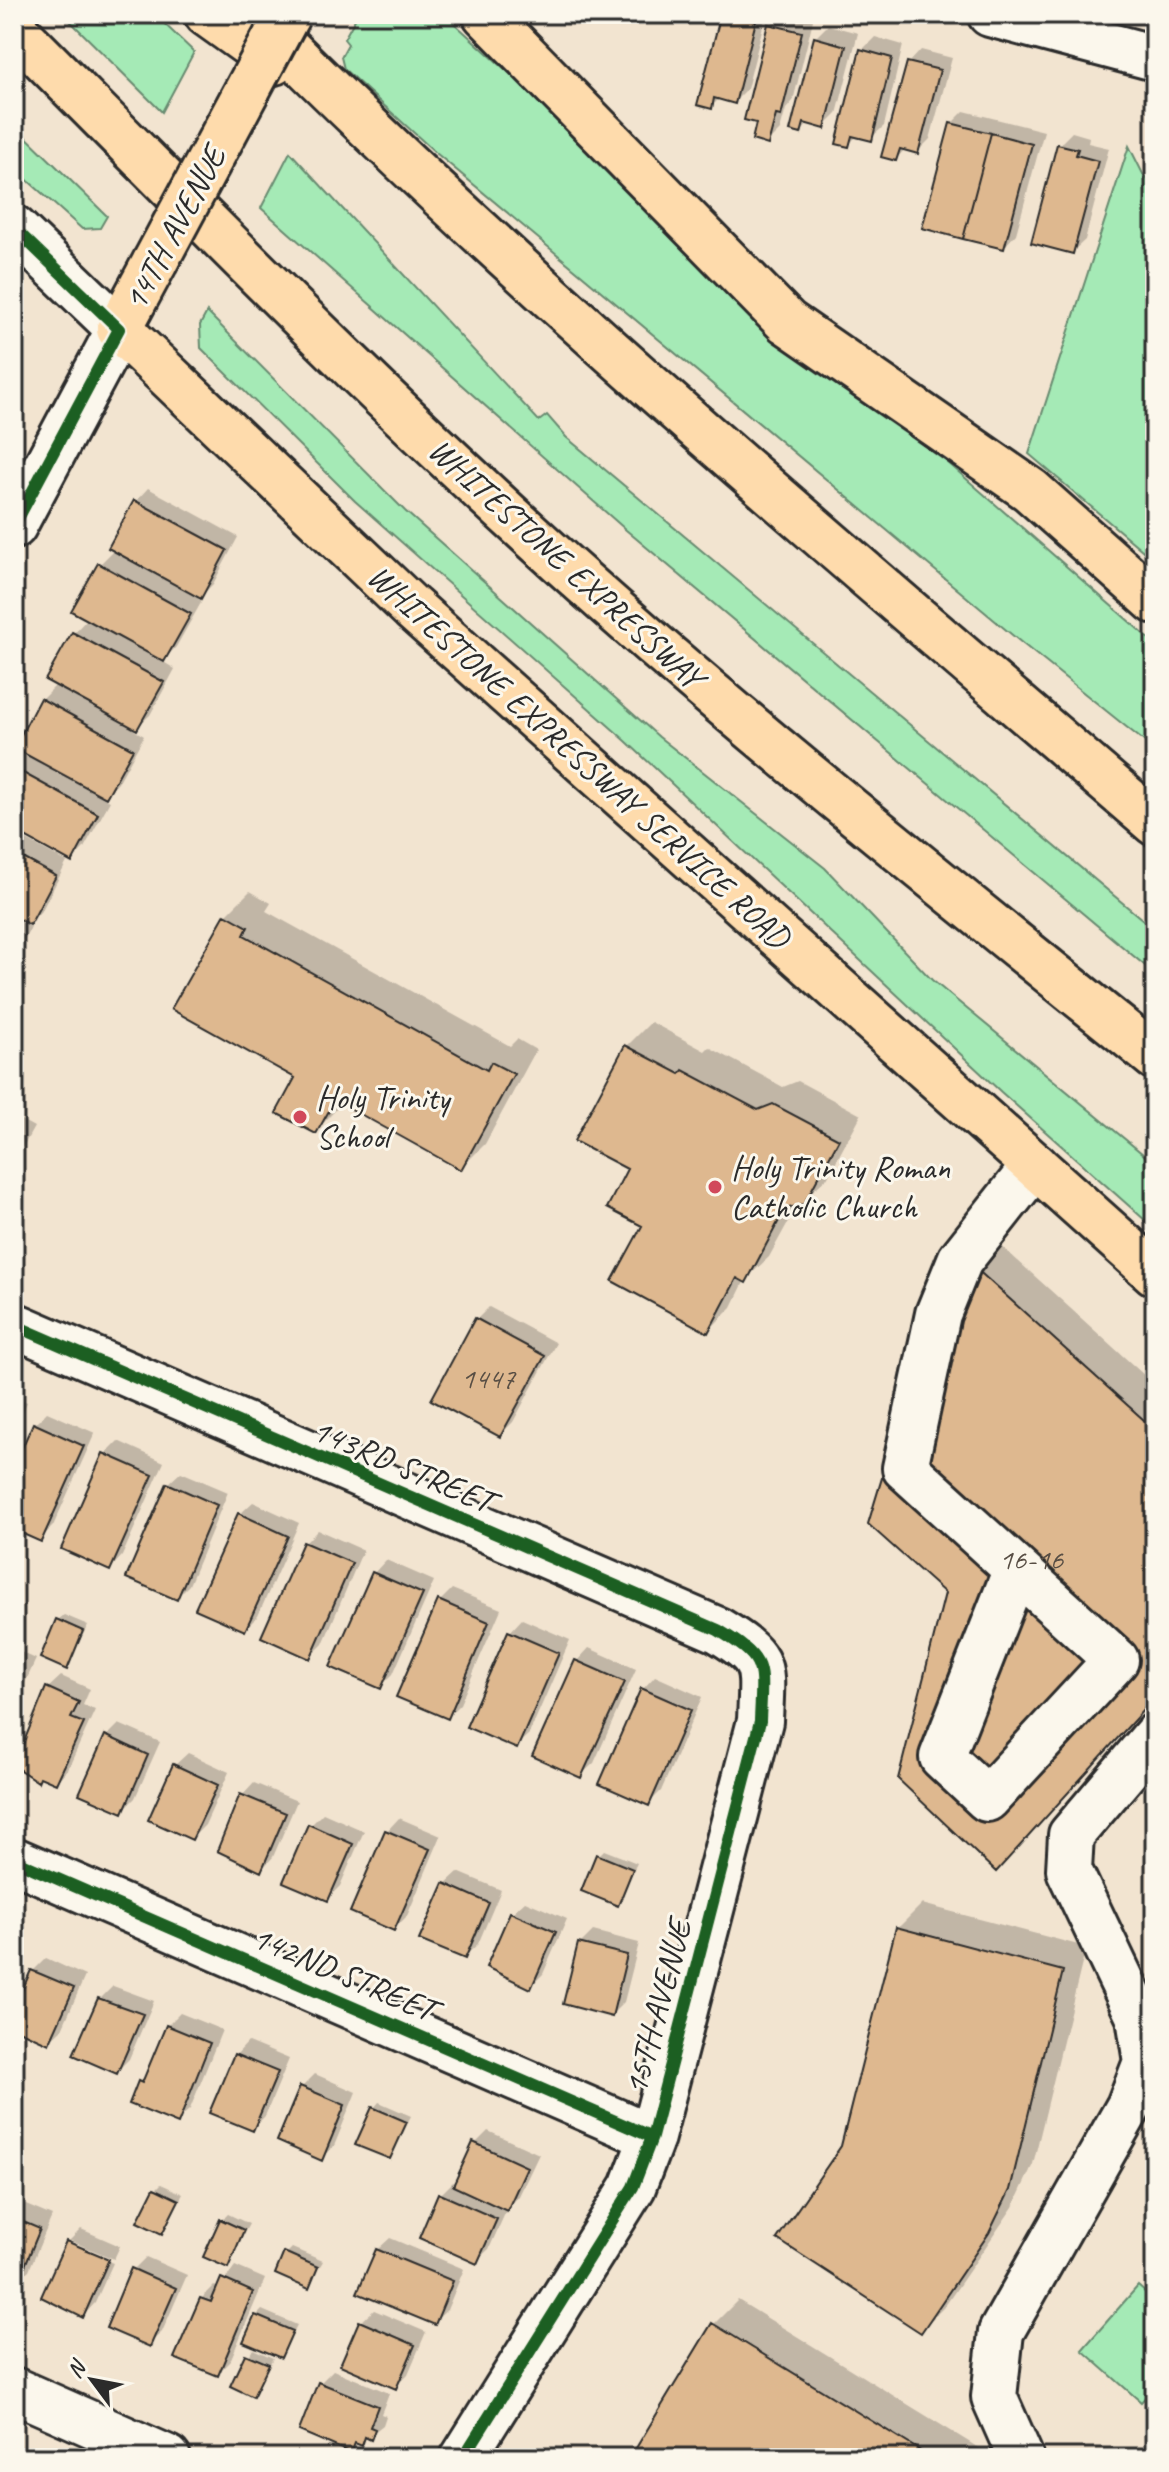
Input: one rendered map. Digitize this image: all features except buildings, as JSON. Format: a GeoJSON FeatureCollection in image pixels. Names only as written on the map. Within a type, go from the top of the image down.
{"type":"FeatureCollection","features":[{"type":"Feature","properties":{"kind":"main road"},"geometry":{"type":"LineString","coordinates":[[207,14],[377,135]]}},
{"type":"Feature","properties":{"kind":"main road"},"geometry":{"type":"LineString","coordinates":[[253,14],[377,135],[684,414],[1155,823]]}},
{"type":"Feature","properties":{"kind":"main road","name":"14TH AVENUE"},"geometry":{"type":"LineString","coordinates":[[119,329],[288,14]]}},
{"type":"Feature","properties":{"kind":"main road"},"geometry":{"type":"LineString","coordinates":[[485,14],[787,322],[1030,490],[1155,601]]}},
{"type":"Feature","properties":{"kind":"main road","name":"WHITESTONE EXPRESSWAY"},"geometry":{"type":"LineString","coordinates":[[14,29],[471,481],[692,677],[1155,1057]]}},
{"type":"Feature","properties":{"kind":"main road","name":"WHITESTONE EXPRESSWAY SERVICE ROAD"},"geometry":{"type":"LineString","coordinates":[[119,329],[389,587],[1155,1273]]}},
{"type":"Feature","properties":{"kind":"main road"},"geometry":{"type":"LineString","coordinates":[[978,913],[1155,1083]]}},
{"type":"Feature","properties":{"kind":"street"},"geometry":{"type":"LineString","coordinates":[[990,14],[1155,58]]}},
{"type":"Feature","properties":{"kind":"street","name":"WHITESTONE EXPRESSWAY SERVICE ROAD"},"geometry":{"type":"LineString","coordinates":[[14,228],[119,329]]}},
{"type":"Feature","properties":{"kind":"street","name":"14TH AVENUE"},"geometry":{"type":"LineString","coordinates":[[14,526],[119,329]]}},
{"type":"Feature","properties":{"kind":"street"},"geometry":{"type":"LineString","coordinates":[[1016,1569],[942,1757],[987,1799],[1116,1660],[1016,1569],[905,1468],[938,1314],[960,1260],[1035,1165]]}},
{"type":"Feature","properties":{"kind":"street","name":"143RD STREET"},"geometry":{"type":"LineString","coordinates":[[14,1325],[718,1630],[751,1649],[758,1668]]}},
{"type":"Feature","properties":{"kind":"street","name":"15TH AVENUE"},"geometry":{"type":"LineString","coordinates":[[463,2458],[633,2187],[652,2137],[760,1721],[762,1679],[758,1668]]}},
{"type":"Feature","properties":{"kind":"street"},"geometry":{"type":"LineString","coordinates":[[1021,2458],[994,2397],[1001,2332],[1129,2106],[1146,2062],[1139,2017],[1069,1870],[1071,1835],[1155,1736]]}},
{"type":"Feature","properties":{"kind":"street","name":"142ND STREET"},"geometry":{"type":"LineString","coordinates":[[14,1860],[652,2137]]}},
{"type":"Feature","properties":{"kind":"street"},"geometry":{"type":"LineString","coordinates":[[14,2390],[168,2458]]}},
{"type":"Feature","properties":{"kind":"green space"},"geometry":{"type":"Polygon","coordinates":[[[63,14],[154,14],[194,52],[162,112],[63,14]]]}},
{"type":"Feature","properties":{"kind":"green space"},"geometry":{"type":"Polygon","coordinates":[[[358,14],[444,14],[697,243],[1155,644],[1155,750],[1023,644],[436,153],[344,69],[341,57],[348,44],[344,39],[358,14]]]}},
{"type":"Feature","properties":{"kind":"green space"},"geometry":{"type":"Polygon","coordinates":[[[14,125],[107,216],[100,228],[82,229],[14,168],[14,125]]]}},
{"type":"Feature","properties":{"kind":"green space"},"geometry":{"type":"Polygon","coordinates":[[[1129,146],[1144,176],[1155,186],[1155,561],[1029,454],[1129,146]]]}},
{"type":"Feature","properties":{"kind":"green space"},"geometry":{"type":"Polygon","coordinates":[[[290,152],[539,421],[547,415],[566,437],[1155,930],[1155,974],[626,530],[261,208],[290,152]]]}},
{"type":"Feature","properties":{"kind":"green space"},"geometry":{"type":"Polygon","coordinates":[[[207,312],[405,511],[659,737],[825,868],[932,980],[1155,1164],[1155,1229],[1001,1092],[626,741],[355,501],[201,348],[200,325],[207,312]]]}},
{"type":"Feature","properties":{"kind":"green space"},"geometry":{"type":"Polygon","coordinates":[[[1138,2286],[1155,2301],[1155,2387],[1141,2402],[1082,2350],[1138,2286]]]}},
{"type":"Feature","properties":{"kind":"cycle path"},"geometry":{"type":"LineString","coordinates":[[14,228],[119,329],[14,526]]}},
{"type":"Feature","properties":{"kind":"cycle path"},"geometry":{"type":"LineString","coordinates":[[14,1325],[718,1630],[746,1649],[758,1666],[761,1676],[760,1721],[652,2137],[633,2187],[463,2458]]}},
{"type":"Feature","properties":{"kind":"cycle path"},"geometry":{"type":"LineString","coordinates":[[14,1860],[652,2137]]}},
{"type":"Feature","properties":{"kind":"place","name":"Holy Trinity School"},"geometry":{"type":"Point","coordinates":[300,1117]}},
{"type":"Feature","properties":{"kind":"place","name":"Holy Trinity Roman Catholic Church"},"geometry":{"type":"Point","coordinates":[715,1187]}}]}
